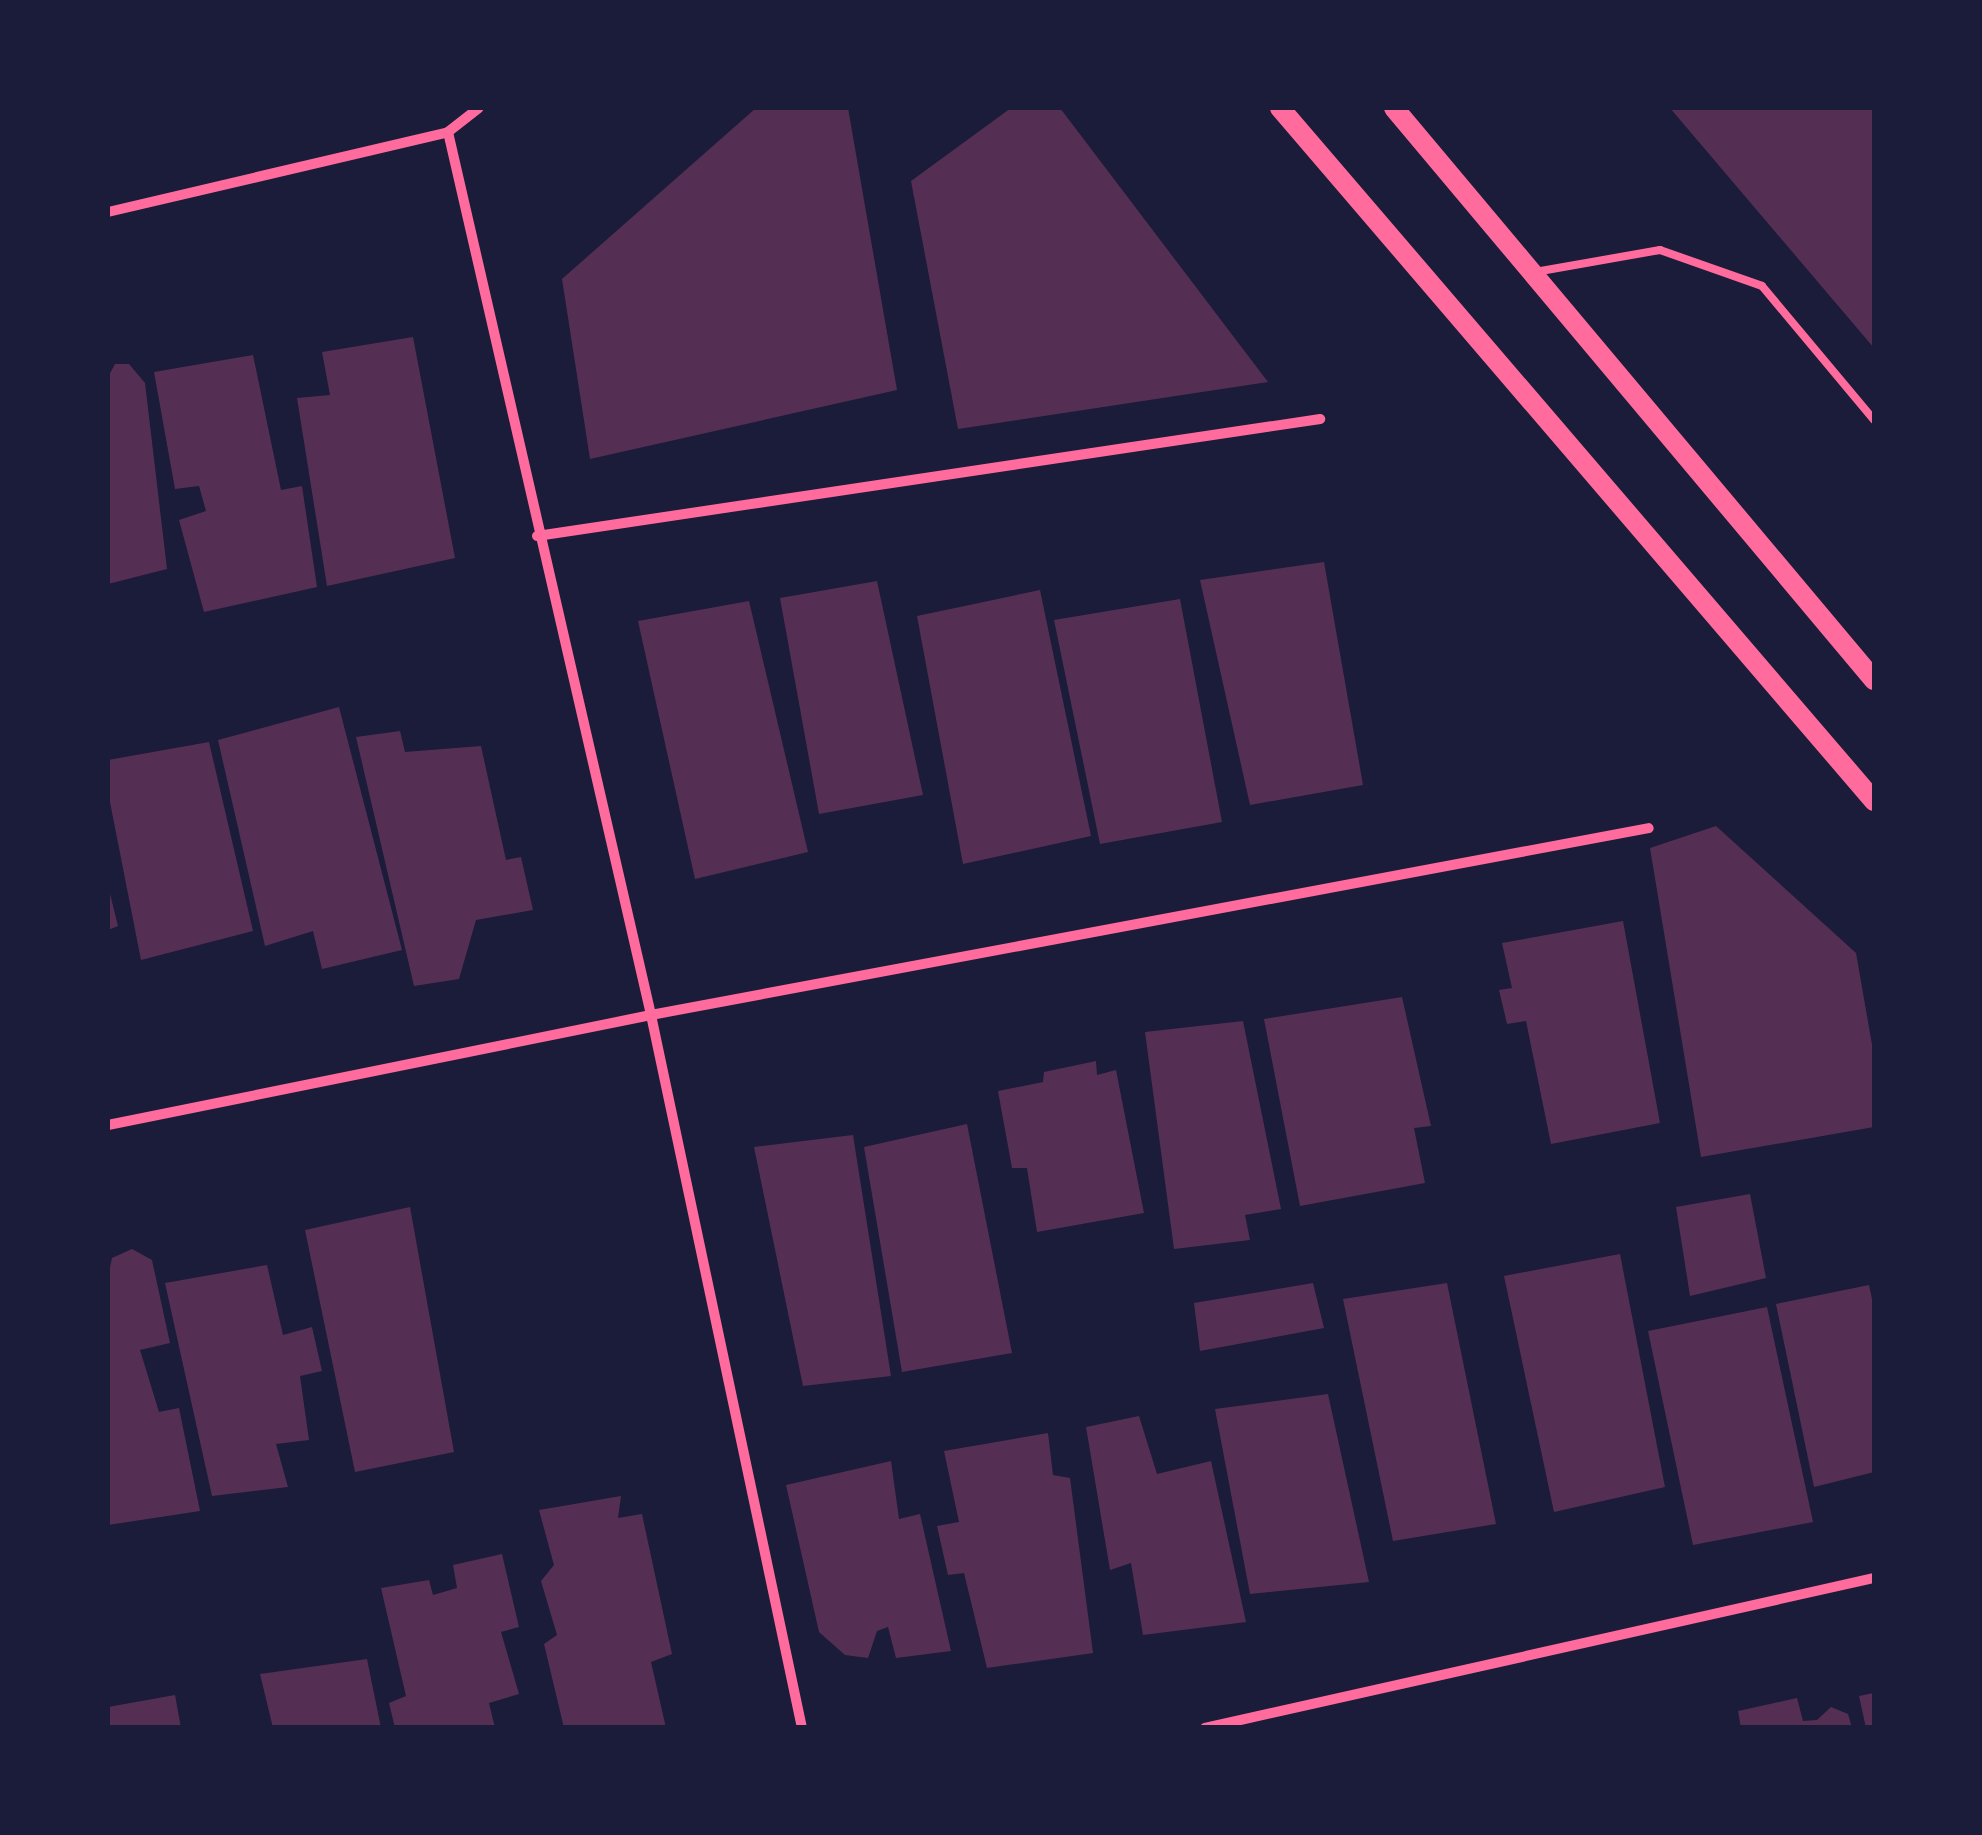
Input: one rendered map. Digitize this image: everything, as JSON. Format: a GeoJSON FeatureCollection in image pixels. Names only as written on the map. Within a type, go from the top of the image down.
{"type":"FeatureCollection","features":[{"type":"Feature","properties":{"kind":"main road"},"geometry":{"type":"LineString","coordinates":[[1280,108],[1874,802]]}},
{"type":"Feature","properties":{"kind":"main road"},"geometry":{"type":"LineString","coordinates":[[1394,108],[1874,680]]}},
{"type":"Feature","properties":{"kind":"street"},"geometry":{"type":"LineString","coordinates":[[108,212],[448,132],[479,108]]}},
{"type":"Feature","properties":{"kind":"street"},"geometry":{"type":"LineString","coordinates":[[448,132],[651,1015],[802,1728]]}},
{"type":"Feature","properties":{"kind":"street"},"geometry":{"type":"LineString","coordinates":[[538,536],[1320,419]]}},
{"type":"Feature","properties":{"kind":"street"},"geometry":{"type":"LineString","coordinates":[[108,1125],[651,1015],[1649,828]]}},
{"type":"Feature","properties":{"kind":"street"},"geometry":{"type":"LineString","coordinates":[[1205,1728],[1874,1578]]}},
{"type":"Feature","properties":{"kind":"lane"},"geometry":{"type":"LineString","coordinates":[[1531,272],[1660,250],[1762,286],[1874,420]]}},
{"type":"Feature","properties":{"kind":"building"},"geometry":{"type":"Polygon","coordinates":[[[756,108],[848,108],[897,390],[590,459],[562,279],[756,108]]]}},
{"type":"Feature","properties":{"kind":"building"},"geometry":{"type":"Polygon","coordinates":[[[1011,108],[1060,108],[1268,382],[958,429],[911,181],[1011,108]]]}},
{"type":"Feature","properties":{"kind":"building"},"geometry":{"type":"Polygon","coordinates":[[[1670,108],[1874,108],[1874,348],[1670,108]]]}},
{"type":"Feature","properties":{"kind":"building"},"geometry":{"type":"Polygon","coordinates":[[[413,337],[455,558],[327,586],[297,398],[330,395],[322,352],[413,337]]]}},
{"type":"Feature","properties":{"kind":"building"},"geometry":{"type":"Polygon","coordinates":[[[253,355],[281,490],[302,486],[317,587],[204,612],[179,520],[206,511],[199,486],[175,489],[154,372],[253,355]]]}},
{"type":"Feature","properties":{"kind":"building"},"geometry":{"type":"Polygon","coordinates":[[[115,364],[129,364],[145,383],[167,569],[108,584],[108,377],[115,364]]]}},
{"type":"Feature","properties":{"kind":"building"},"geometry":{"type":"Polygon","coordinates":[[[1324,562],[1363,785],[1250,805],[1200,580],[1324,562]]]}},
{"type":"Feature","properties":{"kind":"building"},"geometry":{"type":"Polygon","coordinates":[[[877,581],[923,795],[819,814],[780,598],[877,581]]]}},
{"type":"Feature","properties":{"kind":"building"},"geometry":{"type":"Polygon","coordinates":[[[1040,590],[1091,836],[963,864],[917,616],[1040,590]]]}},
{"type":"Feature","properties":{"kind":"building"},"geometry":{"type":"Polygon","coordinates":[[[1180,599],[1222,822],[1100,844],[1054,620],[1180,599]]]}},
{"type":"Feature","properties":{"kind":"building"},"geometry":{"type":"Polygon","coordinates":[[[749,601],[808,852],[695,879],[638,621],[749,601]]]}},
{"type":"Feature","properties":{"kind":"building"},"geometry":{"type":"Polygon","coordinates":[[[339,707],[402,950],[322,969],[313,931],[265,946],[218,740],[339,707]]]}},
{"type":"Feature","properties":{"kind":"building"},"geometry":{"type":"Polygon","coordinates":[[[400,731],[405,752],[481,746],[506,860],[521,857],[533,910],[476,920],[459,979],[414,986],[356,737],[400,731]]]}},
{"type":"Feature","properties":{"kind":"building"},"geometry":{"type":"Polygon","coordinates":[[[209,742],[253,931],[141,960],[108,792],[108,760],[209,742]]]}},
{"type":"Feature","properties":{"kind":"building"},"geometry":{"type":"Polygon","coordinates":[[[1716,826],[1856,953],[1874,1056],[1874,1127],[1701,1157],[1650,848],[1716,826]]]}},
{"type":"Feature","properties":{"kind":"building"},"geometry":{"type":"Polygon","coordinates":[[[108,886],[118,926],[108,930],[108,886]]]}},
{"type":"Feature","properties":{"kind":"building"},"geometry":{"type":"Polygon","coordinates":[[[1623,921],[1660,1123],[1551,1144],[1526,1021],[1507,1024],[1499,990],[1512,988],[1502,943],[1623,921]]]}},
{"type":"Feature","properties":{"kind":"building"},"geometry":{"type":"Polygon","coordinates":[[[1402,997],[1431,1126],[1414,1128],[1425,1183],[1300,1206],[1264,1019],[1402,997]]]}},
{"type":"Feature","properties":{"kind":"building"},"geometry":{"type":"Polygon","coordinates":[[[1243,1021],[1281,1209],[1245,1215],[1250,1240],[1174,1249],[1145,1032],[1243,1021]]]}},
{"type":"Feature","properties":{"kind":"building"},"geometry":{"type":"Polygon","coordinates":[[[1096,1061],[1097,1075],[1116,1070],[1144,1213],[1037,1232],[1027,1168],[1012,1168],[998,1091],[1043,1082],[1044,1072],[1096,1061]]]}},
{"type":"Feature","properties":{"kind":"building"},"geometry":{"type":"Polygon","coordinates":[[[967,1124],[1012,1353],[902,1372],[864,1147],[967,1124]]]}},
{"type":"Feature","properties":{"kind":"building"},"geometry":{"type":"Polygon","coordinates":[[[853,1135],[891,1376],[803,1386],[754,1147],[853,1135]]]}},
{"type":"Feature","properties":{"kind":"building"},"geometry":{"type":"Polygon","coordinates":[[[1750,1194],[1766,1278],[1690,1296],[1676,1207],[1750,1194]]]}},
{"type":"Feature","properties":{"kind":"building"},"geometry":{"type":"Polygon","coordinates":[[[410,1207],[454,1452],[355,1472],[305,1230],[410,1207]]]}},
{"type":"Feature","properties":{"kind":"building"},"geometry":{"type":"Polygon","coordinates":[[[132,1249],[152,1260],[170,1343],[140,1350],[159,1412],[179,1408],[200,1511],[108,1525],[108,1276],[112,1258],[132,1249]]]}},
{"type":"Feature","properties":{"kind":"building"},"geometry":{"type":"Polygon","coordinates":[[[1620,1254],[1665,1487],[1554,1512],[1504,1276],[1620,1254]]]}},
{"type":"Feature","properties":{"kind":"building"},"geometry":{"type":"Polygon","coordinates":[[[267,1265],[283,1335],[312,1327],[322,1371],[300,1376],[309,1440],[276,1444],[288,1487],[212,1496],[165,1283],[267,1265]]]}},
{"type":"Feature","properties":{"kind":"building"},"geometry":{"type":"Polygon","coordinates":[[[1313,1283],[1324,1328],[1200,1351],[1194,1303],[1313,1283]]]}},
{"type":"Feature","properties":{"kind":"building"},"geometry":{"type":"Polygon","coordinates":[[[1447,1283],[1496,1524],[1393,1541],[1343,1299],[1447,1283]]]}},
{"type":"Feature","properties":{"kind":"building"},"geometry":{"type":"Polygon","coordinates":[[[1869,1285],[1874,1308],[1874,1472],[1814,1487],[1776,1304],[1869,1285]]]}},
{"type":"Feature","properties":{"kind":"building"},"geometry":{"type":"Polygon","coordinates":[[[1767,1307],[1813,1522],[1693,1545],[1648,1331],[1767,1307]]]}},
{"type":"Feature","properties":{"kind":"building"},"geometry":{"type":"Polygon","coordinates":[[[1328,1394],[1369,1582],[1250,1594],[1215,1409],[1328,1394]]]}},
{"type":"Feature","properties":{"kind":"building"},"geometry":{"type":"Polygon","coordinates":[[[1139,1416],[1157,1474],[1211,1461],[1246,1622],[1143,1635],[1131,1563],[1110,1570],[1086,1427],[1139,1416]]]}},
{"type":"Feature","properties":{"kind":"building"},"geometry":{"type":"Polygon","coordinates":[[[1048,1433],[1053,1475],[1070,1478],[1093,1653],[987,1668],[964,1573],[948,1575],[937,1526],[959,1522],[944,1451],[1048,1433]]]}},
{"type":"Feature","properties":{"kind":"building"},"geometry":{"type":"Polygon","coordinates":[[[891,1461],[899,1519],[920,1514],[951,1651],[896,1658],[888,1627],[877,1631],[868,1658],[845,1655],[819,1632],[786,1485],[891,1461]]]}},
{"type":"Feature","properties":{"kind":"building"},"geometry":{"type":"Polygon","coordinates":[[[621,1496],[618,1518],[642,1514],[672,1654],[651,1662],[666,1728],[564,1728],[544,1644],[557,1635],[541,1581],[554,1565],[539,1510],[621,1496]]]}},
{"type":"Feature","properties":{"kind":"building"},"geometry":{"type":"Polygon","coordinates":[[[502,1554],[519,1627],[501,1632],[519,1694],[489,1703],[495,1728],[395,1728],[389,1703],[406,1696],[381,1588],[429,1580],[433,1595],[457,1588],[453,1565],[502,1554]]]}},
{"type":"Feature","properties":{"kind":"building"},"geometry":{"type":"Polygon","coordinates":[[[367,1659],[381,1728],[273,1728],[260,1674],[367,1659]]]}},
{"type":"Feature","properties":{"kind":"building"},"geometry":{"type":"Polygon","coordinates":[[[1874,1693],[1874,1728],[1866,1728],[1859,1696],[1874,1693]]]}},
{"type":"Feature","properties":{"kind":"building"},"geometry":{"type":"Polygon","coordinates":[[[175,1695],[181,1728],[108,1728],[108,1707],[175,1695]]]}},
{"type":"Feature","properties":{"kind":"building"},"geometry":{"type":"Polygon","coordinates":[[[1797,1698],[1803,1721],[1817,1720],[1831,1707],[1848,1714],[1852,1728],[1741,1728],[1738,1711],[1797,1698]]]}}]}
